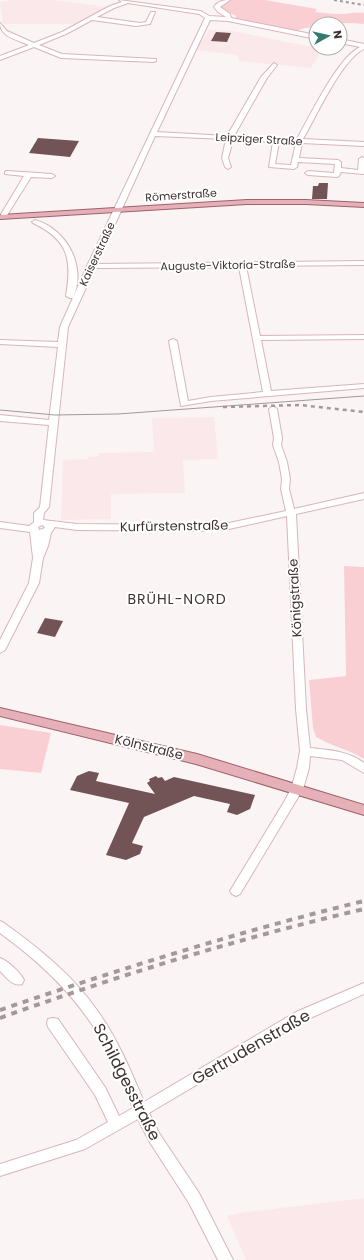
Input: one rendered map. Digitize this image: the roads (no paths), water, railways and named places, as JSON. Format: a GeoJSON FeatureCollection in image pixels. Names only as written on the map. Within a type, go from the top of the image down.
{"type":"FeatureCollection","features":[{"type":"Feature","properties":{"kind":"main road","name":"Römerstraße"},"geometry":{"type":"LineString","coordinates":[[2,217],[247,202],[306,202],[364,205]]}},
{"type":"Feature","properties":{"kind":"main road"},"geometry":{"type":"LineString","coordinates":[[0,704],[15,715]]}},
{"type":"Feature","properties":{"kind":"main road","name":"Kölnstraße"},"geometry":{"type":"LineString","coordinates":[[0,712],[197,759],[364,810]]}},
{"type":"Feature","properties":{"kind":"main road"},"geometry":{"type":"LineString","coordinates":[[0,716],[15,715]]}},
{"type":"Feature","properties":{"kind":"street"},"geometry":{"type":"LineString","coordinates":[[226,0],[219,4],[217,8],[218,11],[230,16],[228,19]]}},
{"type":"Feature","properties":{"kind":"street"},"geometry":{"type":"LineString","coordinates":[[0,58],[64,33],[124,1],[201,13],[208,18],[228,19],[308,35]]}},
{"type":"Feature","properties":{"kind":"street"},"geometry":{"type":"LineString","coordinates":[[90,18],[143,25],[148,23],[153,13]]}},
{"type":"Feature","properties":{"kind":"street","name":"Kaiserstraße"},"geometry":{"type":"LineString","coordinates":[[0,650],[32,590],[38,558],[43,546],[42,527],[47,513],[44,507],[64,327],[208,18]]}},
{"type":"Feature","properties":{"kind":"street"},"geometry":{"type":"LineString","coordinates":[[0,25],[8,34],[61,56],[154,60]]}},
{"type":"Feature","properties":{"kind":"street"},"geometry":{"type":"LineString","coordinates":[[348,43],[364,46]]}},
{"type":"Feature","properties":{"kind":"street"},"geometry":{"type":"LineString","coordinates":[[276,140],[271,166],[294,167],[299,141],[336,76],[349,57],[355,51],[364,46]]}},
{"type":"Feature","properties":{"kind":"street"},"geometry":{"type":"LineString","coordinates":[[228,167],[225,158],[230,138],[264,77],[274,65]]}},
{"type":"Feature","properties":{"kind":"street","name":"Leipziger Straße"},"geometry":{"type":"LineString","coordinates":[[153,134],[364,144]]}},
{"type":"Feature","properties":{"kind":"street"},"geometry":{"type":"LineString","coordinates":[[338,170],[363,172],[362,158]]}},
{"type":"Feature","properties":{"kind":"street"},"geometry":{"type":"LineString","coordinates":[[296,160],[339,159],[337,175],[308,173]]}},
{"type":"Feature","properties":{"kind":"street"},"geometry":{"type":"LineString","coordinates":[[7,173],[52,176]]}},
{"type":"Feature","properties":{"kind":"street"},"geometry":{"type":"LineString","coordinates":[[2,217],[29,174]]}},
{"type":"Feature","properties":{"kind":"street"},"geometry":{"type":"LineString","coordinates":[[35,222],[53,231],[65,244],[72,262],[74,273],[70,296]]}},
{"type":"Feature","properties":{"kind":"street","name":"Auguste-Viktoria-Straße"},"geometry":{"type":"LineString","coordinates":[[74,273],[90,270],[364,263]]}},
{"type":"Feature","properties":{"kind":"street"},"geometry":{"type":"LineString","coordinates":[[242,265],[268,395]]}},
{"type":"Feature","properties":{"kind":"street"},"geometry":{"type":"LineString","coordinates":[[257,338],[364,337]]}},
{"type":"Feature","properties":{"kind":"street"},"geometry":{"type":"LineString","coordinates":[[172,340],[184,404],[211,399],[364,386]]}},
{"type":"Feature","properties":{"kind":"street"},"geometry":{"type":"LineString","coordinates":[[0,342],[62,345]]}},
{"type":"Feature","properties":{"kind":"street","name":"Königstraße"},"geometry":{"type":"LineString","coordinates":[[273,409],[278,438],[277,445],[283,462],[286,479],[284,489],[291,514],[301,709],[305,751],[303,768],[297,789]]}},
{"type":"Feature","properties":{"kind":"street"},"geometry":{"type":"LineString","coordinates":[[0,418],[53,423]]}},
{"type":"Feature","properties":{"kind":"street","name":"Kurfürstenstraße"},"geometry":{"type":"LineString","coordinates":[[0,526],[200,528],[229,526],[291,514],[364,496]]}},
{"type":"Feature","properties":{"kind":"street"},"geometry":{"type":"LineString","coordinates":[[305,751],[341,756],[354,760],[364,769]]}},
{"type":"Feature","properties":{"kind":"street"},"geometry":{"type":"LineString","coordinates":[[236,891],[297,789]]}},
{"type":"Feature","properties":{"kind":"street","name":"Schildgesstraße"},"geometry":{"type":"LineString","coordinates":[[0,926],[35,952],[62,977],[94,1016],[117,1054],[141,1111],[154,1137],[194,1198],[226,1260]]}},
{"type":"Feature","properties":{"kind":"street"},"geometry":{"type":"LineString","coordinates":[[0,963],[18,980]]}},
{"type":"Feature","properties":{"kind":"street","name":"Gertrudenstraße"},"geometry":{"type":"LineString","coordinates":[[0,1170],[80,1145],[141,1111],[301,1016],[364,988]]}},
{"type":"Feature","properties":{"kind":"street","name":"Schildgesstraße"},"geometry":{"type":"LineString","coordinates":[[53,1022],[100,1091],[116,1125]]}},
{"type":"Feature","properties":{"kind":"tram line"},"geometry":{"type":"LineString","coordinates":[[0,410],[55,415],[118,414],[364,396]]}},
{"type":"Feature","properties":{"kind":"railway"},"geometry":{"type":"LineString","coordinates":[[334,0],[364,5]]}},
{"type":"Feature","properties":{"kind":"railway"},"geometry":{"type":"LineString","coordinates":[[223,407],[300,405],[364,412]]}},
{"type":"Feature","properties":{"kind":"railway"},"geometry":{"type":"LineString","coordinates":[[0,1010],[181,951],[364,901]]}},
{"type":"Feature","properties":{"kind":"railway"},"geometry":{"type":"LineString","coordinates":[[0,1018],[180,958],[272,932],[364,909]]}},
{"type":"Feature","properties":{"kind":"district","name":"BRÜHL-NORD"},"geometry":{"type":"Point","coordinates":[177,599]}}]}
